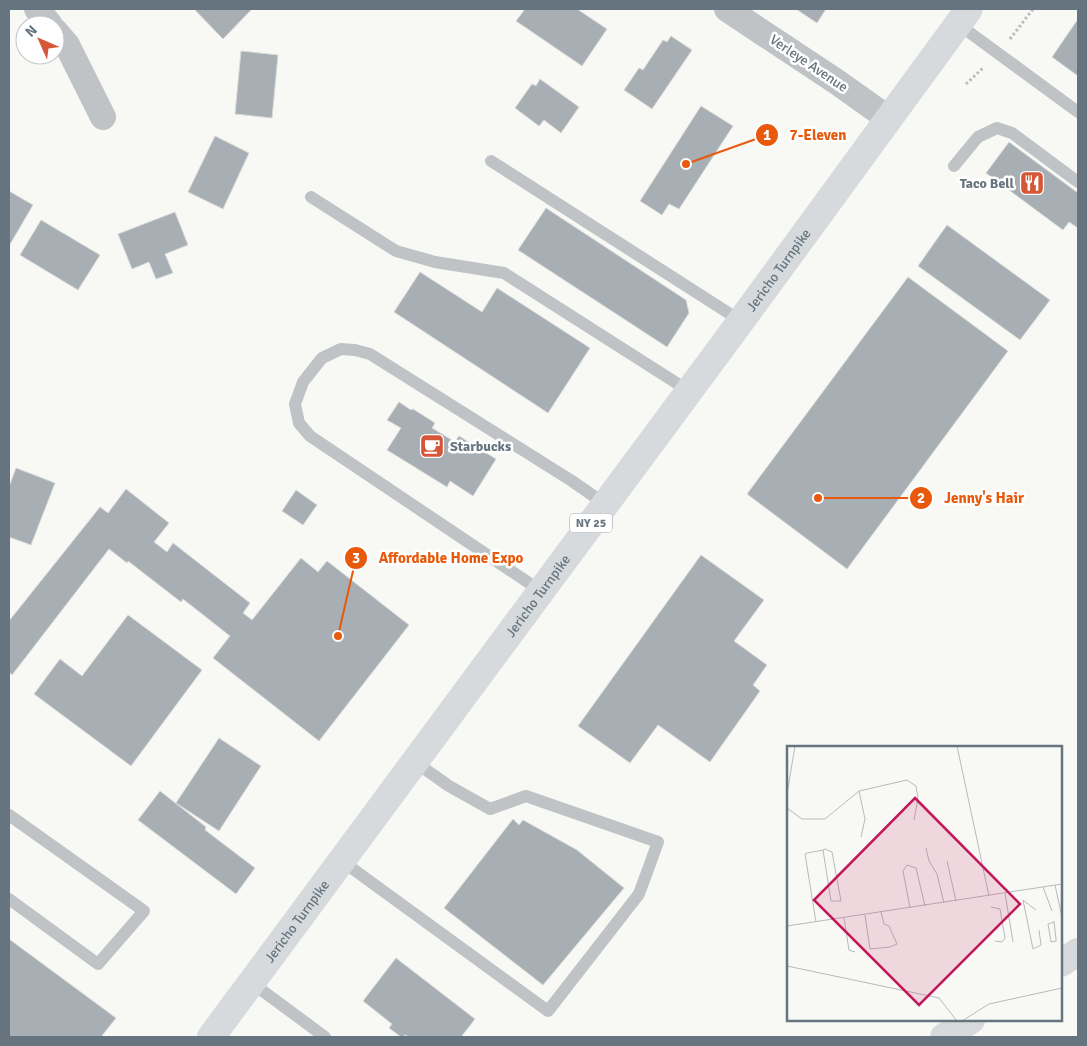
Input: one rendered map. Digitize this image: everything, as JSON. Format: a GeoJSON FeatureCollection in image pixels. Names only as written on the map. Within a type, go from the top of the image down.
{"type":"FeatureCollection","features":[{"type":"Feature","properties":{"kind":"main road","name":"Jericho Turnpike"},"geometry":{"type":"LineString","coordinates":[[211,1037],[741,321],[964,16]]}},
{"type":"Feature","properties":{"kind":"main road"},"geometry":{"type":"LineString","coordinates":[[1062,962],[1078,952]]}},
{"type":"Feature","properties":{"kind":"main road"},"geometry":{"type":"LineString","coordinates":[[944,1037],[969,1021]]}},
{"type":"Feature","properties":{"kind":"street","name":"Verleye Avenue"},"geometry":{"type":"LineString","coordinates":[[727,9],[889,119]]}},
{"type":"Feature","properties":{"kind":"street"},"geometry":{"type":"LineString","coordinates":[[65,44],[103,117]]}},
{"type":"Feature","properties":{"kind":"lane"},"geometry":{"type":"LineString","coordinates":[[964,16],[1078,112]]}},
{"type":"Feature","properties":{"kind":"lane"},"geometry":{"type":"LineString","coordinates":[[954,166],[978,137],[996,128],[1012,133],[1078,182]]}},
{"type":"Feature","properties":{"kind":"lane"},"geometry":{"type":"LineString","coordinates":[[491,161],[741,321]]}},
{"type":"Feature","properties":{"kind":"lane"},"geometry":{"type":"LineString","coordinates":[[311,197],[396,251],[434,262],[504,273],[689,391]]}},
{"type":"Feature","properties":{"kind":"lane"},"geometry":{"type":"LineString","coordinates":[[541,591],[310,436],[299,423],[295,404],[303,382],[322,358],[341,349],[370,354],[605,504]]}},
{"type":"Feature","properties":{"kind":"lane"},"geometry":{"type":"LineString","coordinates":[[342,862],[548,1011],[639,894],[658,842],[526,796],[490,809],[449,786],[415,762]]}},
{"type":"Feature","properties":{"kind":"lane"},"geometry":{"type":"LineString","coordinates":[[9,815],[144,911],[98,964],[9,900]]}},
{"type":"Feature","properties":{"kind":"lane"},"geometry":{"type":"LineString","coordinates":[[252,983],[325,1037]]}},
{"type":"Feature","properties":{"kind":"building"},"geometry":{"type":"Polygon","coordinates":[[[194,9],[250,9],[251,10],[223,39],[194,9]]]}},
{"type":"Feature","properties":{"kind":"building"},"geometry":{"type":"Polygon","coordinates":[[[525,9],[577,9],[607,29],[582,66],[516,21],[525,9]]]}},
{"type":"Feature","properties":{"kind":"building"},"geometry":{"type":"Polygon","coordinates":[[[796,9],[826,9],[817,23],[796,9]]]}},
{"type":"Feature","properties":{"kind":"building"},"geometry":{"type":"Polygon","coordinates":[[[1078,19],[1078,76],[1052,57],[1078,19]]]}},
{"type":"Feature","properties":{"kind":"building"},"geometry":{"type":"Polygon","coordinates":[[[671,36],[692,50],[652,109],[624,90],[639,68],[643,70],[663,40],[667,42],[671,36]]]}},
{"type":"Feature","properties":{"kind":"building"},"geometry":{"type":"Polygon","coordinates":[[[241,51],[278,55],[272,118],[235,114],[241,51]]]}},
{"type":"Feature","properties":{"kind":"building"},"geometry":{"type":"Polygon","coordinates":[[[540,79],[579,107],[561,133],[544,120],[539,126],[515,108],[532,84],[536,86],[540,79]]]}},
{"type":"Feature","properties":{"kind":"building"},"geometry":{"type":"Polygon","coordinates":[[[701,106],[733,126],[679,209],[669,204],[662,215],[640,201],[701,106]]]}},
{"type":"Feature","properties":{"kind":"building"},"geometry":{"type":"Polygon","coordinates":[[[215,136],[249,153],[223,209],[188,192],[215,136]]]}},
{"type":"Feature","properties":{"kind":"building","name":"Taco Bell"},"geometry":{"type":"Polygon","coordinates":[[[1009,142],[1078,193],[1078,228],[1069,222],[1063,230],[986,173],[1009,142]]]}},
{"type":"Feature","properties":{"kind":"building"},"geometry":{"type":"Polygon","coordinates":[[[9,191],[33,205],[9,246],[9,191]]]}},
{"type":"Feature","properties":{"kind":"building"},"geometry":{"type":"Polygon","coordinates":[[[546,208],[686,300],[689,313],[667,347],[518,250],[546,208]]]}},
{"type":"Feature","properties":{"kind":"building"},"geometry":{"type":"Polygon","coordinates":[[[175,212],[188,245],[165,254],[173,273],[156,279],[149,262],[132,269],[118,234],[175,212]]]}},
{"type":"Feature","properties":{"kind":"building"},"geometry":{"type":"Polygon","coordinates":[[[41,220],[100,255],[78,290],[20,255],[41,220]]]}},
{"type":"Feature","properties":{"kind":"building"},"geometry":{"type":"Polygon","coordinates":[[[947,225],[1050,300],[1020,340],[918,266],[947,225]]]}},
{"type":"Feature","properties":{"kind":"building"},"geometry":{"type":"Polygon","coordinates":[[[420,272],[482,312],[497,288],[590,348],[548,413],[394,312],[420,272]]]}},
{"type":"Feature","properties":{"kind":"building"},"geometry":{"type":"Polygon","coordinates":[[[908,277],[1008,351],[847,569],[747,494],[908,277]]]}},
{"type":"Feature","properties":{"kind":"building","name":"Starbucks"},"geometry":{"type":"Polygon","coordinates":[[[399,402],[435,423],[432,428],[455,442],[459,436],[496,459],[473,496],[450,481],[447,487],[387,450],[401,428],[387,420],[399,402]]]}},
{"type":"Feature","properties":{"kind":"building"},"geometry":{"type":"Polygon","coordinates":[[[16,468],[55,483],[31,545],[9,537],[9,487],[16,468]]]}},
{"type":"Feature","properties":{"kind":"building"},"geometry":{"type":"Polygon","coordinates":[[[126,489],[169,523],[154,542],[167,552],[173,543],[250,603],[243,613],[252,620],[301,558],[318,572],[327,561],[409,625],[319,741],[213,658],[230,636],[183,599],[181,602],[128,561],[127,563],[109,549],[12,675],[9,672],[9,621],[100,507],[108,513],[126,489]]]}},
{"type":"Feature","properties":{"kind":"building"},"geometry":{"type":"Polygon","coordinates":[[[296,490],[317,505],[303,525],[282,511],[296,490]]]}},
{"type":"Feature","properties":{"kind":"building"},"geometry":{"type":"Polygon","coordinates":[[[701,555],[764,600],[734,641],[767,665],[753,685],[760,691],[710,762],[658,725],[630,763],[578,726],[701,555]]]}},
{"type":"Feature","properties":{"kind":"building"},"geometry":{"type":"Polygon","coordinates":[[[128,615],[202,670],[131,766],[34,694],[60,659],[82,676],[128,615]]]}},
{"type":"Feature","properties":{"kind":"building"},"geometry":{"type":"Polygon","coordinates":[[[219,738],[261,766],[219,831],[176,803],[219,738]]]}},
{"type":"Feature","properties":{"kind":"building"},"geometry":{"type":"Polygon","coordinates":[[[160,791],[206,827],[205,830],[255,868],[236,894],[138,820],[160,791]]]}},
{"type":"Feature","properties":{"kind":"building"},"geometry":{"type":"Polygon","coordinates":[[[513,819],[519,825],[523,820],[577,850],[624,888],[543,985],[444,908],[513,819]]]}},
{"type":"Feature","properties":{"kind":"building"},"geometry":{"type":"Polygon","coordinates":[[[9,939],[116,1018],[101,1037],[9,1037],[9,939]]]}},
{"type":"Feature","properties":{"kind":"building"},"geometry":{"type":"Polygon","coordinates":[[[396,958],[475,1019],[461,1037],[408,1037],[406,1035],[401,1037],[389,1028],[392,1024],[363,1001],[396,958]]]}},
{"type":"Feature","properties":{"kind":"place","name":"7-Eleven"},"geometry":{"type":"Point","coordinates":[686,164]}},
{"type":"Feature","properties":{"kind":"place","name":"Taco Bell"},"geometry":{"type":"Point","coordinates":[1032,183]}},
{"type":"Feature","properties":{"kind":"place","name":"Starbucks"},"geometry":{"type":"Point","coordinates":[432,446]}},
{"type":"Feature","properties":{"kind":"place","name":"Jenny's Hair"},"geometry":{"type":"Point","coordinates":[818,498]}},
{"type":"Feature","properties":{"kind":"place","name":"Affordable Home Expo"},"geometry":{"type":"Point","coordinates":[338,636]}}]}
